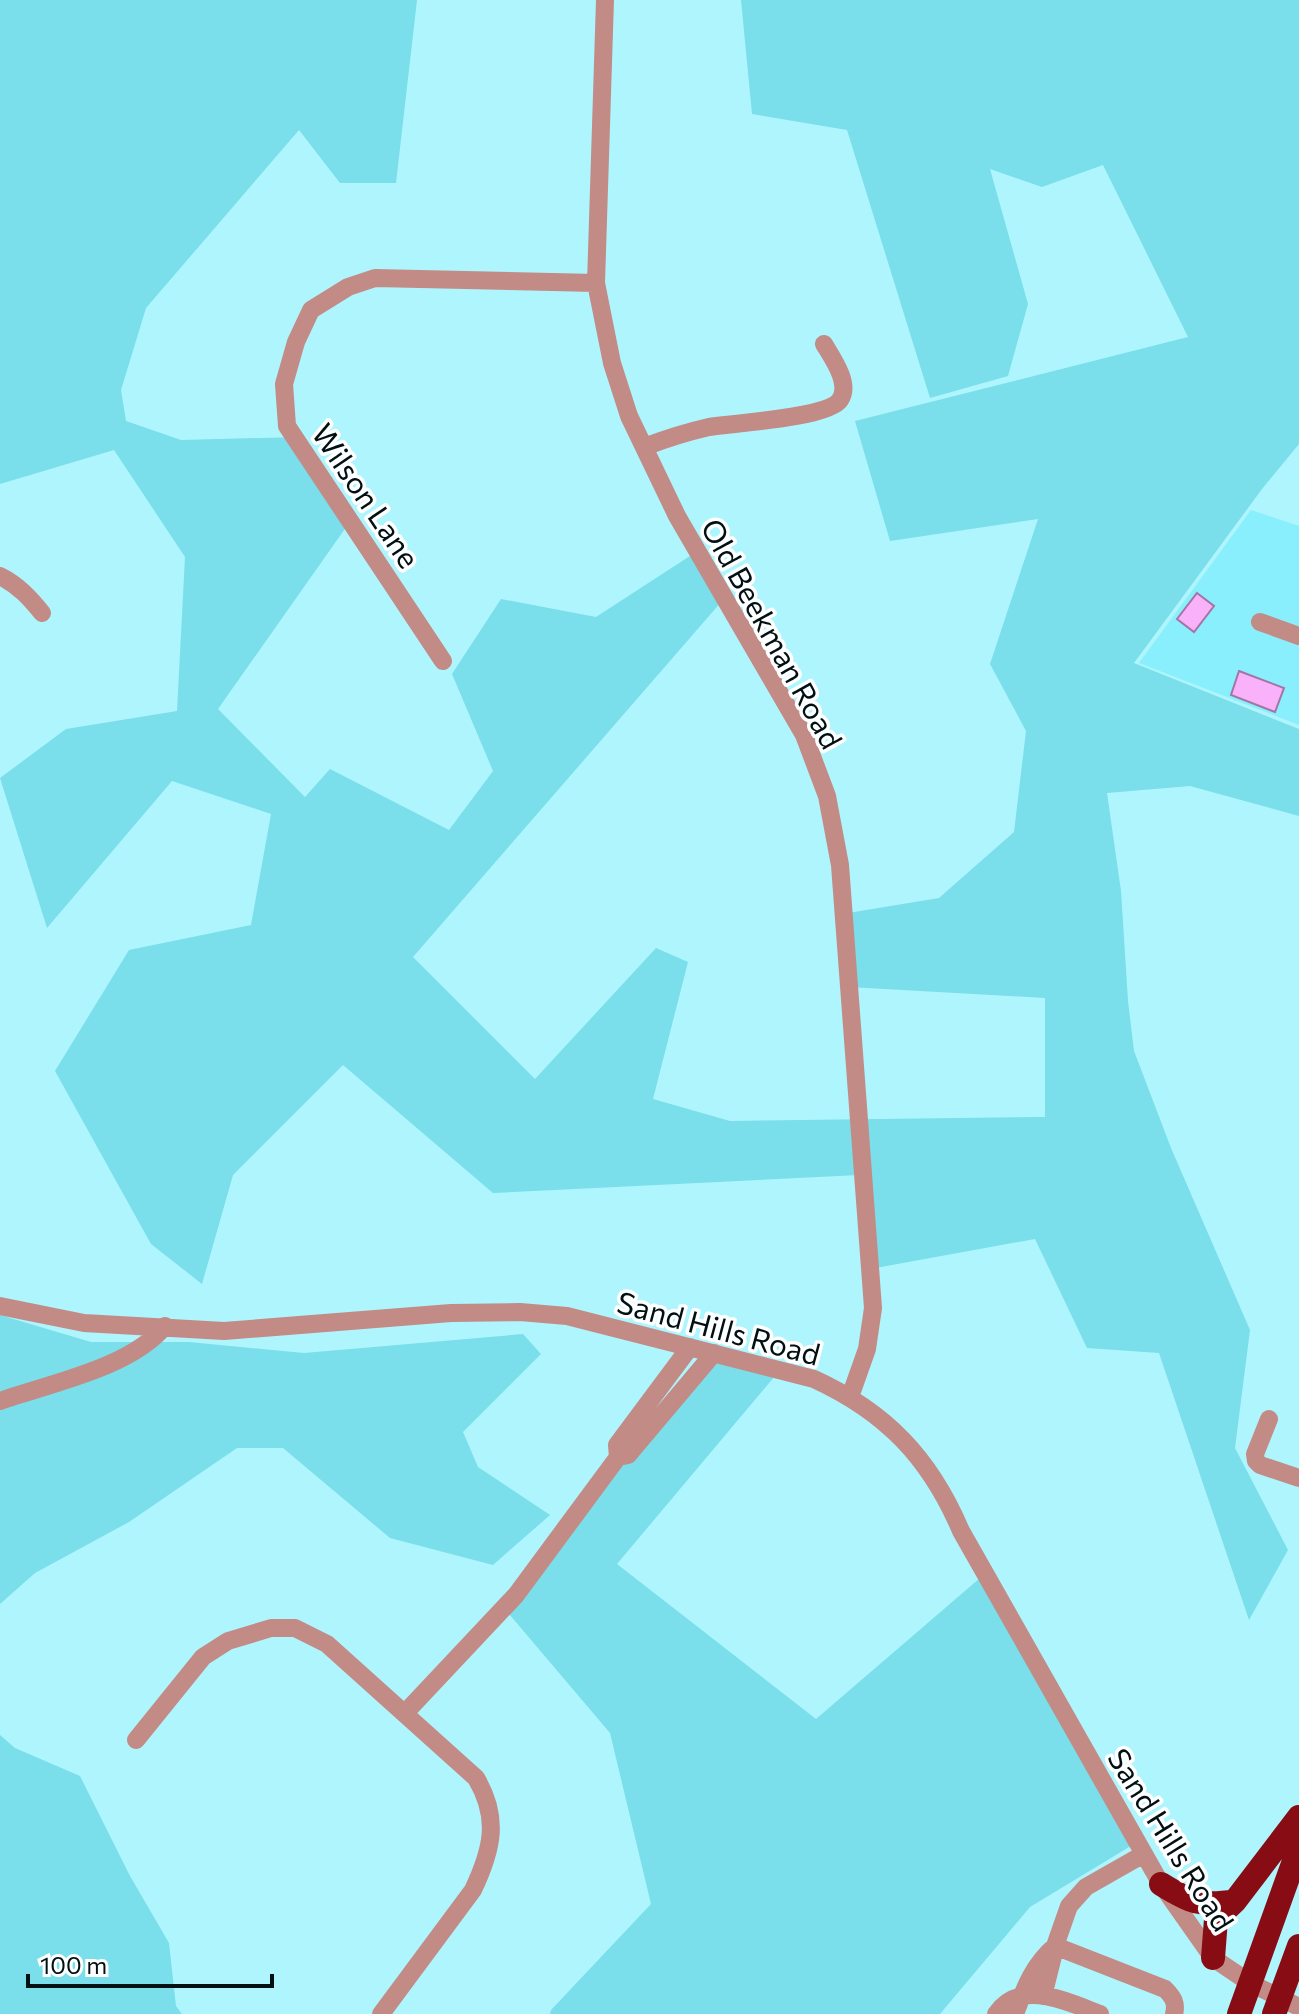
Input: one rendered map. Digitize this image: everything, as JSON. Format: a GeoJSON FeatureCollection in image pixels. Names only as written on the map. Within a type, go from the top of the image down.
{"type":"FeatureCollection","features":[{"type":"Feature","properties":{"kind":"highway"},"geometry":{"type":"LineString","coordinates":[[1213,1958],[1216,1919],[1235,1901],[1299,1817]]}},
{"type":"Feature","properties":{"kind":"highway"},"geometry":{"type":"LineString","coordinates":[[1239,2014],[1299,1847]]}},
{"type":"Feature","properties":{"kind":"highway"},"geometry":{"type":"LineString","coordinates":[[1161,1884],[1189,1901],[1215,1904],[1235,1901]]}},
{"type":"Feature","properties":{"kind":"highway"},"geometry":{"type":"LineString","coordinates":[[1285,2006],[1299,1946]]}},
{"type":"Feature","properties":{"kind":"street","name":"Old Beekman Road"},"geometry":{"type":"LineString","coordinates":[[605,0],[596,283],[612,363],[629,416],[685,529],[804,735],[827,796],[840,865],[873,1308],[867,1349],[850,1397]]}},
{"type":"Feature","properties":{"kind":"street","name":"Wilson Lane"},"geometry":{"type":"LineString","coordinates":[[443,661],[287,426],[284,384],[296,342],[311,310],[348,287],[375,278],[596,283]]}},
{"type":"Feature","properties":{"kind":"street"},"geometry":{"type":"LineString","coordinates":[[644,447],[709,427],[783,418],[834,406],[842,398],[844,386],[824,344]]}},
{"type":"Feature","properties":{"kind":"street"},"geometry":{"type":"LineString","coordinates":[[0,576],[12,582],[42,613]]}},
{"type":"Feature","properties":{"kind":"street"},"geometry":{"type":"LineString","coordinates":[[1260,622],[1299,636]]}},
{"type":"Feature","properties":{"kind":"street","name":"Sand Hills Road"},"geometry":{"type":"LineString","coordinates":[[0,1306],[84,1323],[224,1331],[451,1313],[520,1312],[567,1316],[814,1379],[850,1397],[880,1417],[904,1439],[937,1481],[961,1531],[1161,1884],[1213,1958],[1285,2006]]}},
{"type":"Feature","properties":{"kind":"street"},"geometry":{"type":"LineString","coordinates":[[0,1401],[113,1363],[155,1339],[165,1326]]}},
{"type":"Feature","properties":{"kind":"street"},"geometry":{"type":"LineString","coordinates":[[405,1713],[516,1595],[618,1457],[617,1445],[690,1347]]}},
{"type":"Feature","properties":{"kind":"street"},"geometry":{"type":"LineString","coordinates":[[618,1457],[628,1455],[714,1353]]}},
{"type":"Feature","properties":{"kind":"street"},"geometry":{"type":"LineString","coordinates":[[1269,1419],[1255,1454],[1256,1461],[1299,1478]]}},
{"type":"Feature","properties":{"kind":"street"},"geometry":{"type":"LineString","coordinates":[[136,1740],[203,1657],[228,1641],[271,1628],[295,1628],[327,1644],[476,1778],[490,1808],[491,1840],[482,1871],[473,1890],[381,2014]]}},
{"type":"Feature","properties":{"kind":"street"},"geometry":{"type":"LineString","coordinates":[[1043,1996],[1069,1906],[1086,1887],[1144,1854]]}},
{"type":"Feature","properties":{"kind":"street"},"geometry":{"type":"LineString","coordinates":[[1015,2014],[1030,1975],[1041,1958],[1055,1946]]}},
{"type":"Feature","properties":{"kind":"street"},"geometry":{"type":"LineString","coordinates":[[1055,1946],[1165,1989],[1173,1997],[1176,2006],[1174,2014]]}},
{"type":"Feature","properties":{"kind":"street"},"geometry":{"type":"LineString","coordinates":[[996,2014],[1004,2001],[1022,1994],[1061,1999],[1100,2014]]}},
{"type":"Feature","properties":{"kind":"shaded area"},"geometry":{"type":"Polygon","coordinates":[[[0,0],[417,0],[396,183],[340,183],[299,130],[146,308],[121,390],[126,421],[181,440],[300,437],[349,523],[218,709],[305,797],[330,769],[449,830],[493,771],[452,674],[501,599],[596,617],[693,554],[722,601],[413,957],[535,1079],[656,948],[688,962],[653,1099],[730,1121],[1045,1117],[1045,998],[849,987],[842,914],[939,898],[1014,832],[1026,731],[990,664],[1038,519],[890,541],[855,421],[1188,337],[1103,165],[1042,187],[990,169],[1028,304],[1008,376],[930,398],[847,130],[752,114],[741,0],[1299,0],[1299,444],[1262,489],[1134,663],[1299,729],[1299,816],[1190,786],[1107,793],[1121,891],[1134,1051],[1171,1148],[1250,1330],[1235,1448],[1288,1550],[1249,1620],[1159,1353],[1087,1348],[1035,1239],[870,1269],[859,1175],[493,1193],[343,1065],[233,1175],[202,1284],[151,1244],[55,1071],[129,950],[251,925],[271,814],[172,781],[47,928],[0,778],[66,729],[177,711],[185,557],[114,450],[0,484],[0,0]]]}},
{"type":"Feature","properties":{"kind":"shaded area"},"geometry":{"type":"Polygon","coordinates":[[[1251,510],[1299,526],[1299,725],[1139,663],[1251,510]]]}},
{"type":"Feature","properties":{"kind":"shaded area"},"geometry":{"type":"Polygon","coordinates":[[[0,1315],[91,1342],[189,1342],[304,1353],[523,1334],[541,1354],[463,1432],[478,1467],[550,1515],[493,1565],[390,1538],[283,1448],[237,1448],[129,1522],[35,1573],[0,1604],[0,1315]]]}},
{"type":"Feature","properties":{"kind":"shaded area"},"geometry":{"type":"Polygon","coordinates":[[[717,1350],[780,1370],[617,1564],[816,1719],[987,1572],[1139,1841],[1030,1907],[940,2014],[550,2014],[651,1904],[610,1733],[504,1608],[717,1350]]]}},
{"type":"Feature","properties":{"kind":"shaded area"},"geometry":{"type":"Polygon","coordinates":[[[0,1735],[15,1748],[80,1776],[130,1876],[169,1943],[176,2006],[182,2014],[0,2014],[0,1735]]]}},
{"type":"Feature","properties":{"kind":"building"},"geometry":{"type":"Polygon","coordinates":[[[1197,593],[1214,606],[1194,632],[1177,619],[1197,593]]]}},
{"type":"Feature","properties":{"kind":"building"},"geometry":{"type":"Polygon","coordinates":[[[1239,671],[1284,688],[1275,712],[1231,695],[1239,671]]]}}]}
